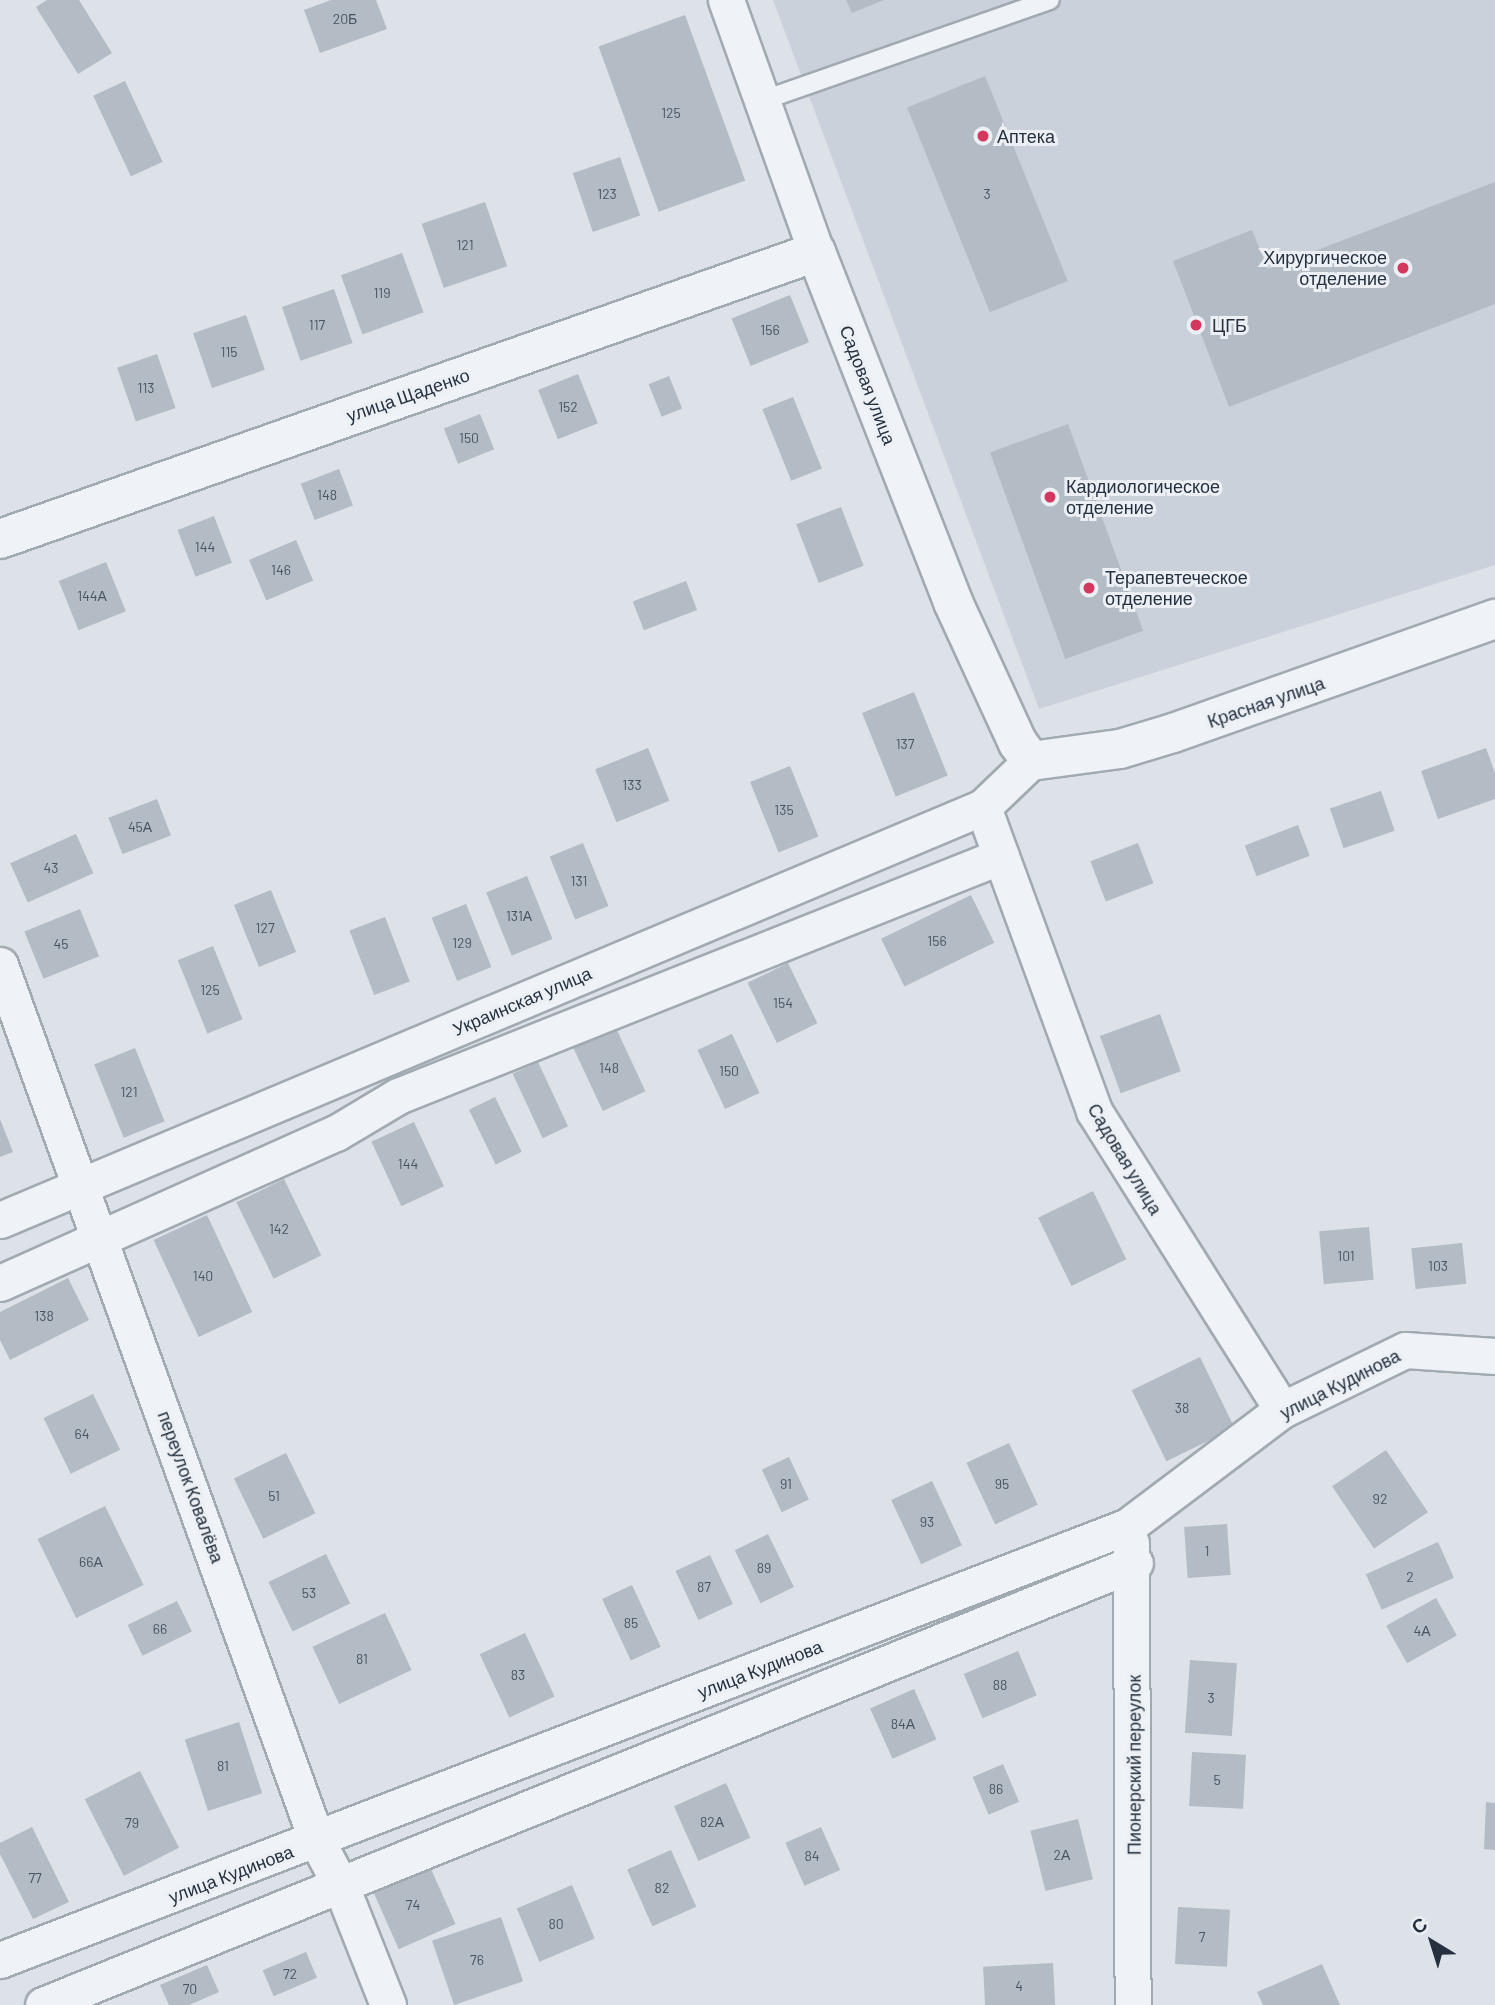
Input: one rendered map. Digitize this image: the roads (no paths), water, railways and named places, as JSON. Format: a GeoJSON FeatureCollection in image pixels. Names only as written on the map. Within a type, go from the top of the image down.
{"type":"FeatureCollection","features":[{"type":"Feature","properties":{"kind":"street","name":"Садовая улица"},"geometry":{"type":"LineString","coordinates":[[726,0],[816,252],[953,602],[1018,743],[1031,761]]}},
{"type":"Feature","properties":{"kind":"street","name":"улица Щаденко"},"geometry":{"type":"LineString","coordinates":[[0,538],[816,252]]}},
{"type":"Feature","properties":{"kind":"street","name":"Красная улица"},"geometry":{"type":"LineString","coordinates":[[1031,761],[1120,749],[1173,733],[1495,619]]}},
{"type":"Feature","properties":{"kind":"street","name":"Украинская улица"},"geometry":{"type":"LineString","coordinates":[[0,1220],[983,807],[1031,761]]}},
{"type":"Feature","properties":{"kind":"street","name":"Садовая улица"},"geometry":{"type":"LineString","coordinates":[[983,807],[1094,1111],[1282,1410]]}},
{"type":"Feature","properties":{"kind":"street"},"geometry":{"type":"LineString","coordinates":[[0,1283],[336,1133],[398,1096],[1001,856]]}},
{"type":"Feature","properties":{"kind":"street","name":"переулок Ковалёва"},"geometry":{"type":"LineString","coordinates":[[0,965],[102,1238],[317,1842],[341,1886],[388,2005]]}},
{"type":"Feature","properties":{"kind":"street","name":"улица Кудинова"},"geometry":{"type":"LineString","coordinates":[[0,1960],[317,1842],[1128,1526],[1282,1410],[1405,1350],[1495,1356]]}},
{"type":"Feature","properties":{"kind":"street","name":"Пионерский переулок"},"geometry":{"type":"LineString","coordinates":[[1128,1526],[1135,1563],[1133,2005]]}},
{"type":"Feature","properties":{"kind":"street"},"geometry":{"type":"LineString","coordinates":[[43,2005],[1135,1563]]}},
{"type":"Feature","properties":{"kind":"lane"},"geometry":{"type":"LineString","coordinates":[[761,102],[1050,0]]}},
{"type":"Feature","properties":{"kind":"place","name":"Аптека"},"geometry":{"type":"Point","coordinates":[983,136]}},
{"type":"Feature","properties":{"kind":"place","name":"Хирургическое отделение"},"geometry":{"type":"Point","coordinates":[1403,268]}},
{"type":"Feature","properties":{"kind":"place","name":"ЦГБ"},"geometry":{"type":"Point","coordinates":[1196,325]}},
{"type":"Feature","properties":{"kind":"place","name":"Кардиологическое отделение"},"geometry":{"type":"Point","coordinates":[1050,497]}},
{"type":"Feature","properties":{"kind":"place","name":"Терапевтеческое отделение"},"geometry":{"type":"Point","coordinates":[1089,588]}}]}
